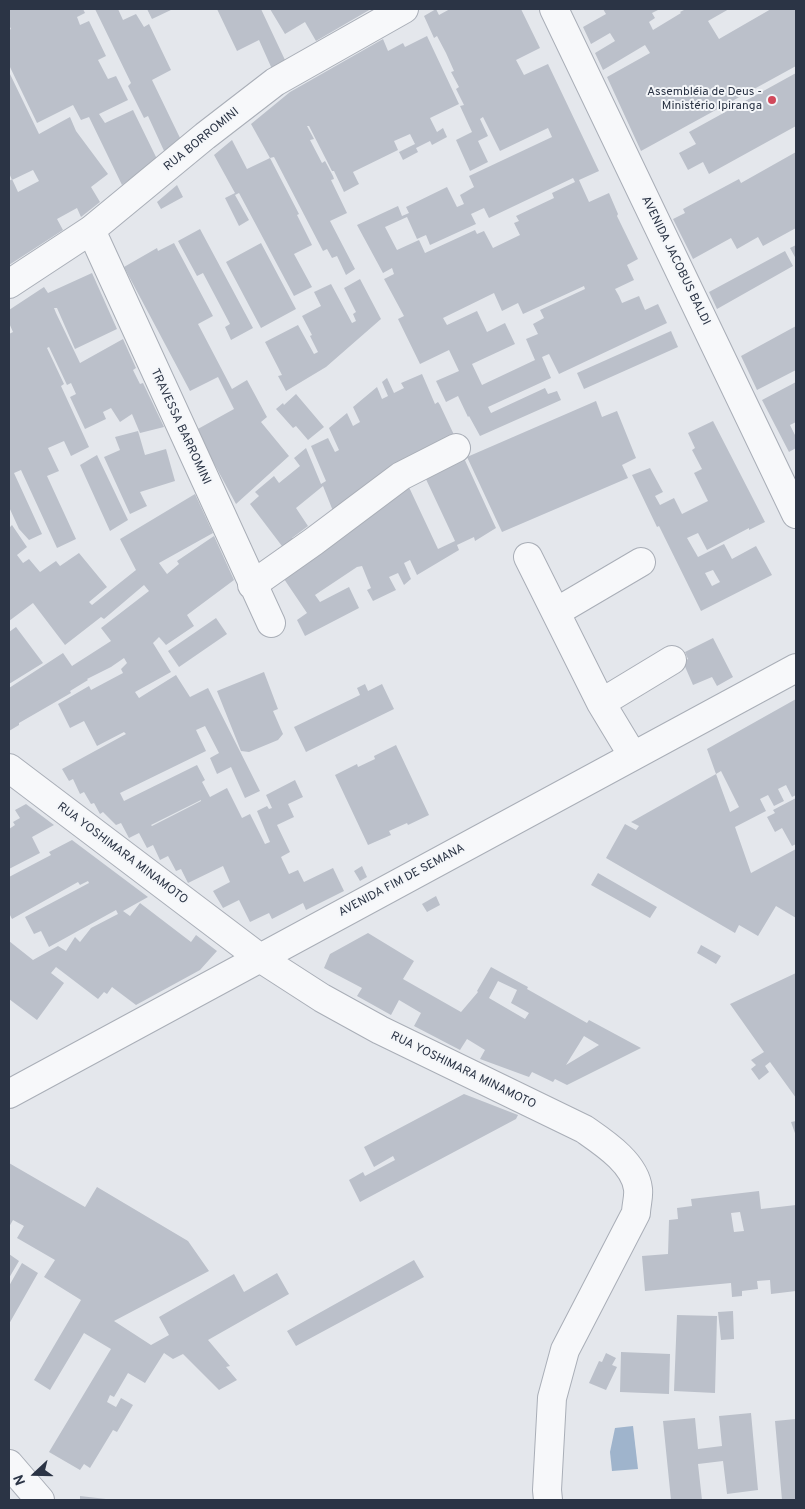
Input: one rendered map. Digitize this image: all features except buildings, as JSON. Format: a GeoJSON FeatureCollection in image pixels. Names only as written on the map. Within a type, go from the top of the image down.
{"type":"FeatureCollection","features":[{"type":"Feature","properties":{"kind":"street","name":"RUA BORROMINI"},"geometry":{"type":"LineString","coordinates":[[9,284],[90,230],[205,136],[275,82],[404,9]]}},
{"type":"Feature","properties":{"kind":"street","name":"AVENIDA JACOBUS BALDI"},"geometry":{"type":"LineString","coordinates":[[554,9],[796,514]]}},
{"type":"Feature","properties":{"kind":"street","name":"TRAVESSA BARROMINI"},"geometry":{"type":"LineString","coordinates":[[90,230],[271,624]]}},
{"type":"Feature","properties":{"kind":"street"},"geometry":{"type":"LineString","coordinates":[[252,585],[401,476],[456,448]]}},
{"type":"Feature","properties":{"kind":"street"},"geometry":{"type":"LineString","coordinates":[[528,557],[601,703],[633,756]]}},
{"type":"Feature","properties":{"kind":"street"},"geometry":{"type":"LineString","coordinates":[[556,612],[641,562]]}},
{"type":"Feature","properties":{"kind":"street"},"geometry":{"type":"LineString","coordinates":[[601,703],[672,660]]}},
{"type":"Feature","properties":{"kind":"street","name":"AVENIDA FIM DE SEMANA"},"geometry":{"type":"LineString","coordinates":[[9,1094],[796,668]]}},
{"type":"Feature","properties":{"kind":"street","name":"RUA YOSHIMARA MINAMOTO"},"geometry":{"type":"LineString","coordinates":[[9,768],[260,958],[322,998],[380,1030],[584,1129],[614,1151],[630,1168],[638,1188],[636,1213],[565,1350],[552,1398],[548,1500]]}},
{"type":"Feature","properties":{"kind":"street"},"geometry":{"type":"LineString","coordinates":[[9,1464],[40,1500]]}},
{"type":"Feature","properties":{"kind":"water"},"geometry":{"type":"Polygon","coordinates":[[[633,1426],[638,1469],[612,1471],[610,1452],[615,1428],[633,1426]]]}},
{"type":"Feature","properties":{"kind":"place","name":"Assembléia de Deus - Ministério Ipiranga"},"geometry":{"type":"Point","coordinates":[772,100]}}]}
